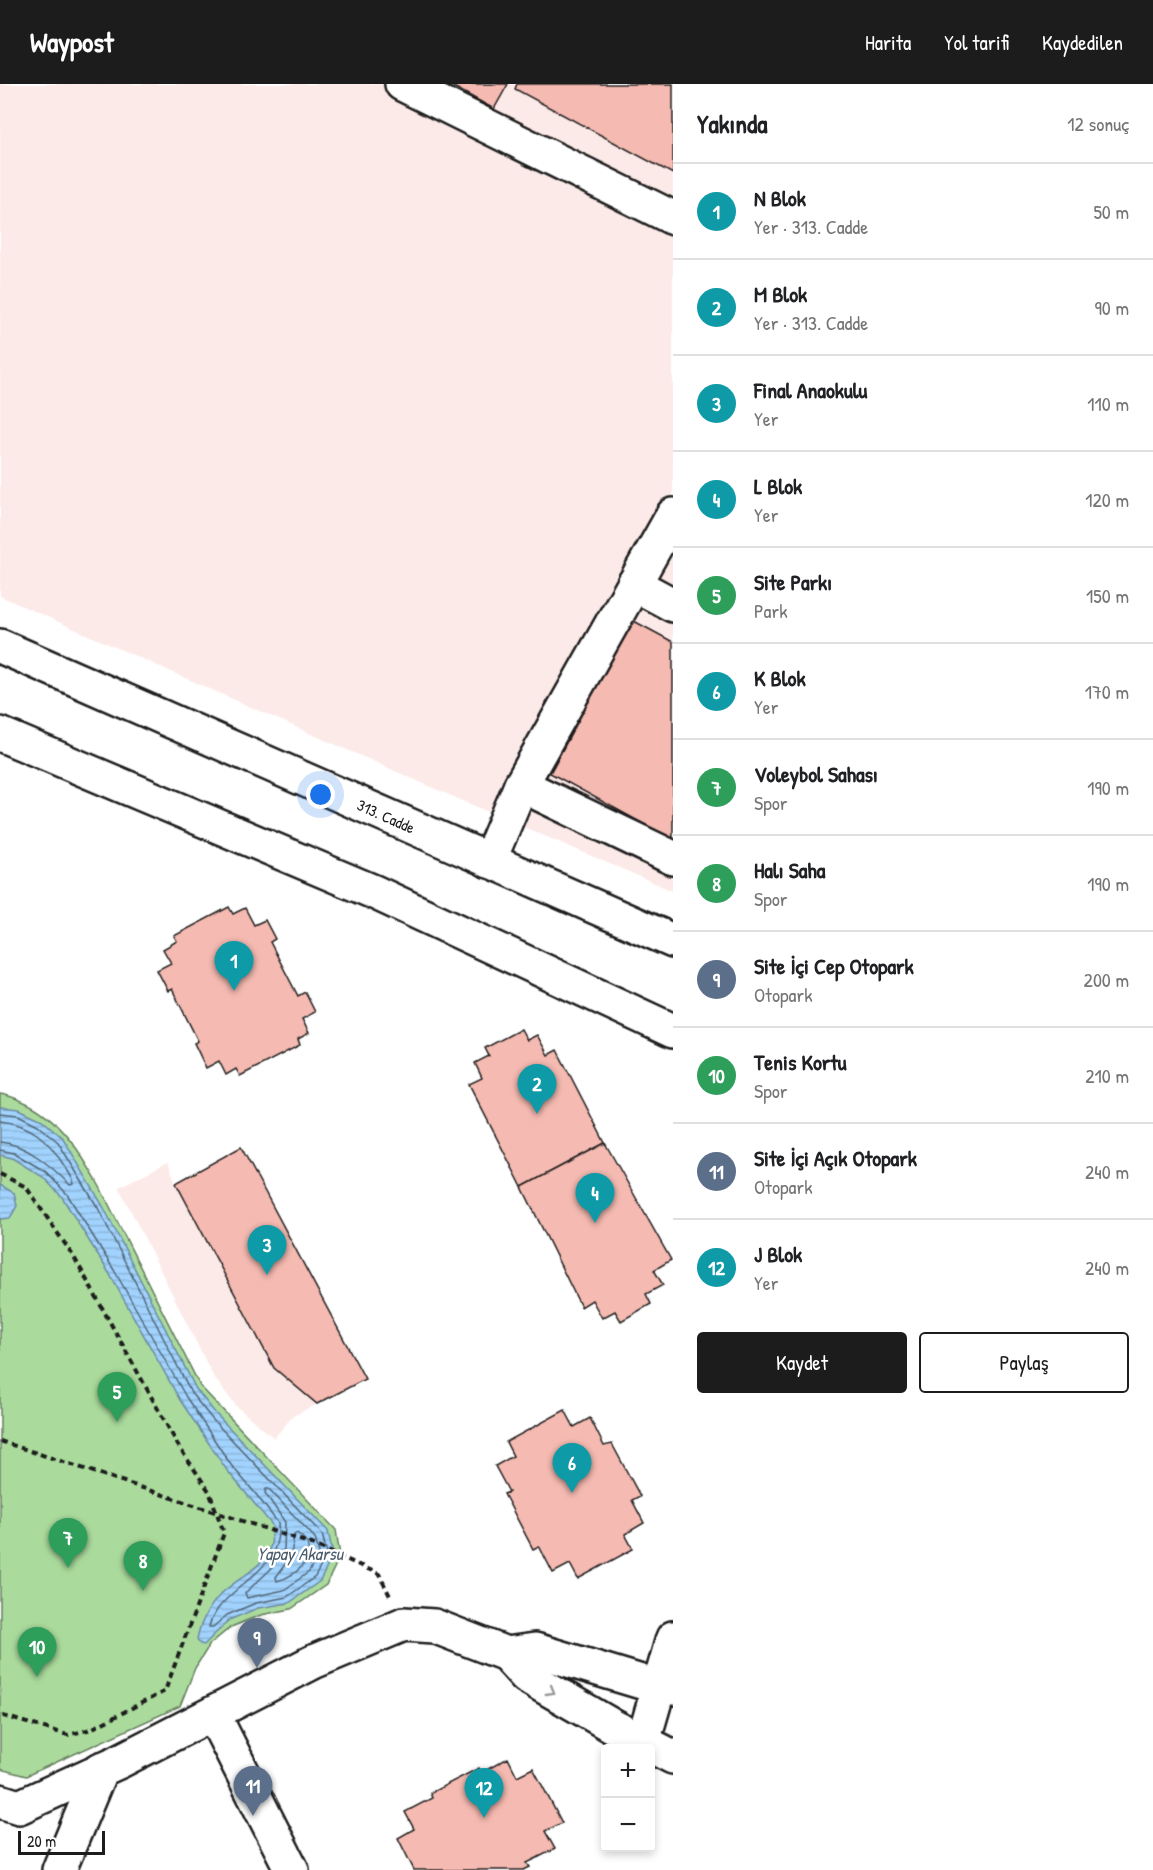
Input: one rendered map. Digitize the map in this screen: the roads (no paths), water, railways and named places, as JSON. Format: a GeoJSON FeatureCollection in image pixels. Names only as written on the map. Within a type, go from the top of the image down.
{"type":"FeatureCollection","features":[{"type":"Feature","properties":{"kind":"street"},"geometry":{"type":"LineString","coordinates":[[402,84],[673,218]]}},
{"type":"Feature","properties":{"kind":"street"},"geometry":{"type":"LineString","coordinates":[[489,861],[521,785],[673,515]]}},
{"type":"Feature","properties":{"kind":"street"},"geometry":{"type":"LineString","coordinates":[[634,584],[673,605]]}},
{"type":"Feature","properties":{"kind":"street","name":"313. Cadde"},"geometry":{"type":"LineString","coordinates":[[0,646],[673,941]]}},
{"type":"Feature","properties":{"kind":"street"},"geometry":{"type":"LineString","coordinates":[[0,734],[374,892],[673,1031]]}},
{"type":"Feature","properties":{"kind":"street"},"geometry":{"type":"LineString","coordinates":[[521,785],[673,858]]}},
{"type":"Feature","properties":{"kind":"street"},"geometry":{"type":"LineString","coordinates":[[0,1801],[19,1806],[118,1762],[313,1662],[404,1624],[434,1626],[506,1654],[526,1676],[614,1727],[673,1757]]}},
{"type":"Feature","properties":{"kind":"street"},"geometry":{"type":"LineString","coordinates":[[643,1742],[666,1687],[673,1638]]}},
{"type":"Feature","properties":{"kind":"street"},"geometry":{"type":"LineString","coordinates":[[506,1654],[535,1650],[666,1687]]}},
{"type":"Feature","properties":{"kind":"street"},"geometry":{"type":"LineString","coordinates":[[213,1714],[292,1870]]}},
{"type":"Feature","properties":{"kind":"street"},"geometry":{"type":"LineString","coordinates":[[59,1870],[101,1769]]}},
{"type":"Feature","properties":{"kind":"water","name":"Yapay Akarsu"},"geometry":{"type":"Polygon","coordinates":[[[0,1107],[19,1109],[42,1120],[63,1138],[103,1206],[196,1389],[216,1414],[328,1531],[333,1555],[320,1581],[289,1603],[258,1608],[229,1620],[204,1645],[197,1640],[206,1615],[227,1588],[250,1572],[263,1559],[271,1544],[272,1525],[226,1469],[180,1400],[109,1273],[62,1197],[43,1177],[12,1158],[0,1155],[0,1107]]]}},
{"type":"Feature","properties":{"kind":"water"},"geometry":{"type":"Polygon","coordinates":[[[0,1185],[14,1193],[17,1206],[10,1218],[0,1219],[0,1185]]]}},
{"type":"Feature","properties":{"kind":"place","name":"N Blok"},"geometry":{"type":"Point","coordinates":[234,991]}},
{"type":"Feature","properties":{"kind":"place","name":"M Blok"},"geometry":{"type":"Point","coordinates":[537,1114]}},
{"type":"Feature","properties":{"kind":"place","name":"L Blok"},"geometry":{"type":"Point","coordinates":[595,1223]}},
{"type":"Feature","properties":{"kind":"place","name":"Final Anaokulu"},"geometry":{"type":"Point","coordinates":[267,1275]}},
{"type":"Feature","properties":{"kind":"place","name":"Site Parkı"},"geometry":{"type":"Point","coordinates":[117,1422]}},
{"type":"Feature","properties":{"kind":"place","name":"K Blok"},"geometry":{"type":"Point","coordinates":[572,1493]}},
{"type":"Feature","properties":{"kind":"place","name":"Voleybol Sahası"},"geometry":{"type":"Point","coordinates":[68,1568]}},
{"type":"Feature","properties":{"kind":"place","name":"Halı Saha"},"geometry":{"type":"Point","coordinates":[143,1591]}},
{"type":"Feature","properties":{"kind":"place","name":"Site İçi Cep Otopark"},"geometry":{"type":"Point","coordinates":[257,1668]}},
{"type":"Feature","properties":{"kind":"place","name":"Tenis Kortu"},"geometry":{"type":"Point","coordinates":[37,1677]}},
{"type":"Feature","properties":{"kind":"place","name":"Site İçi Açık Otopark"},"geometry":{"type":"Point","coordinates":[253,1816]}},
{"type":"Feature","properties":{"kind":"place","name":"J Blok"},"geometry":{"type":"Point","coordinates":[484,1818]}}]}
